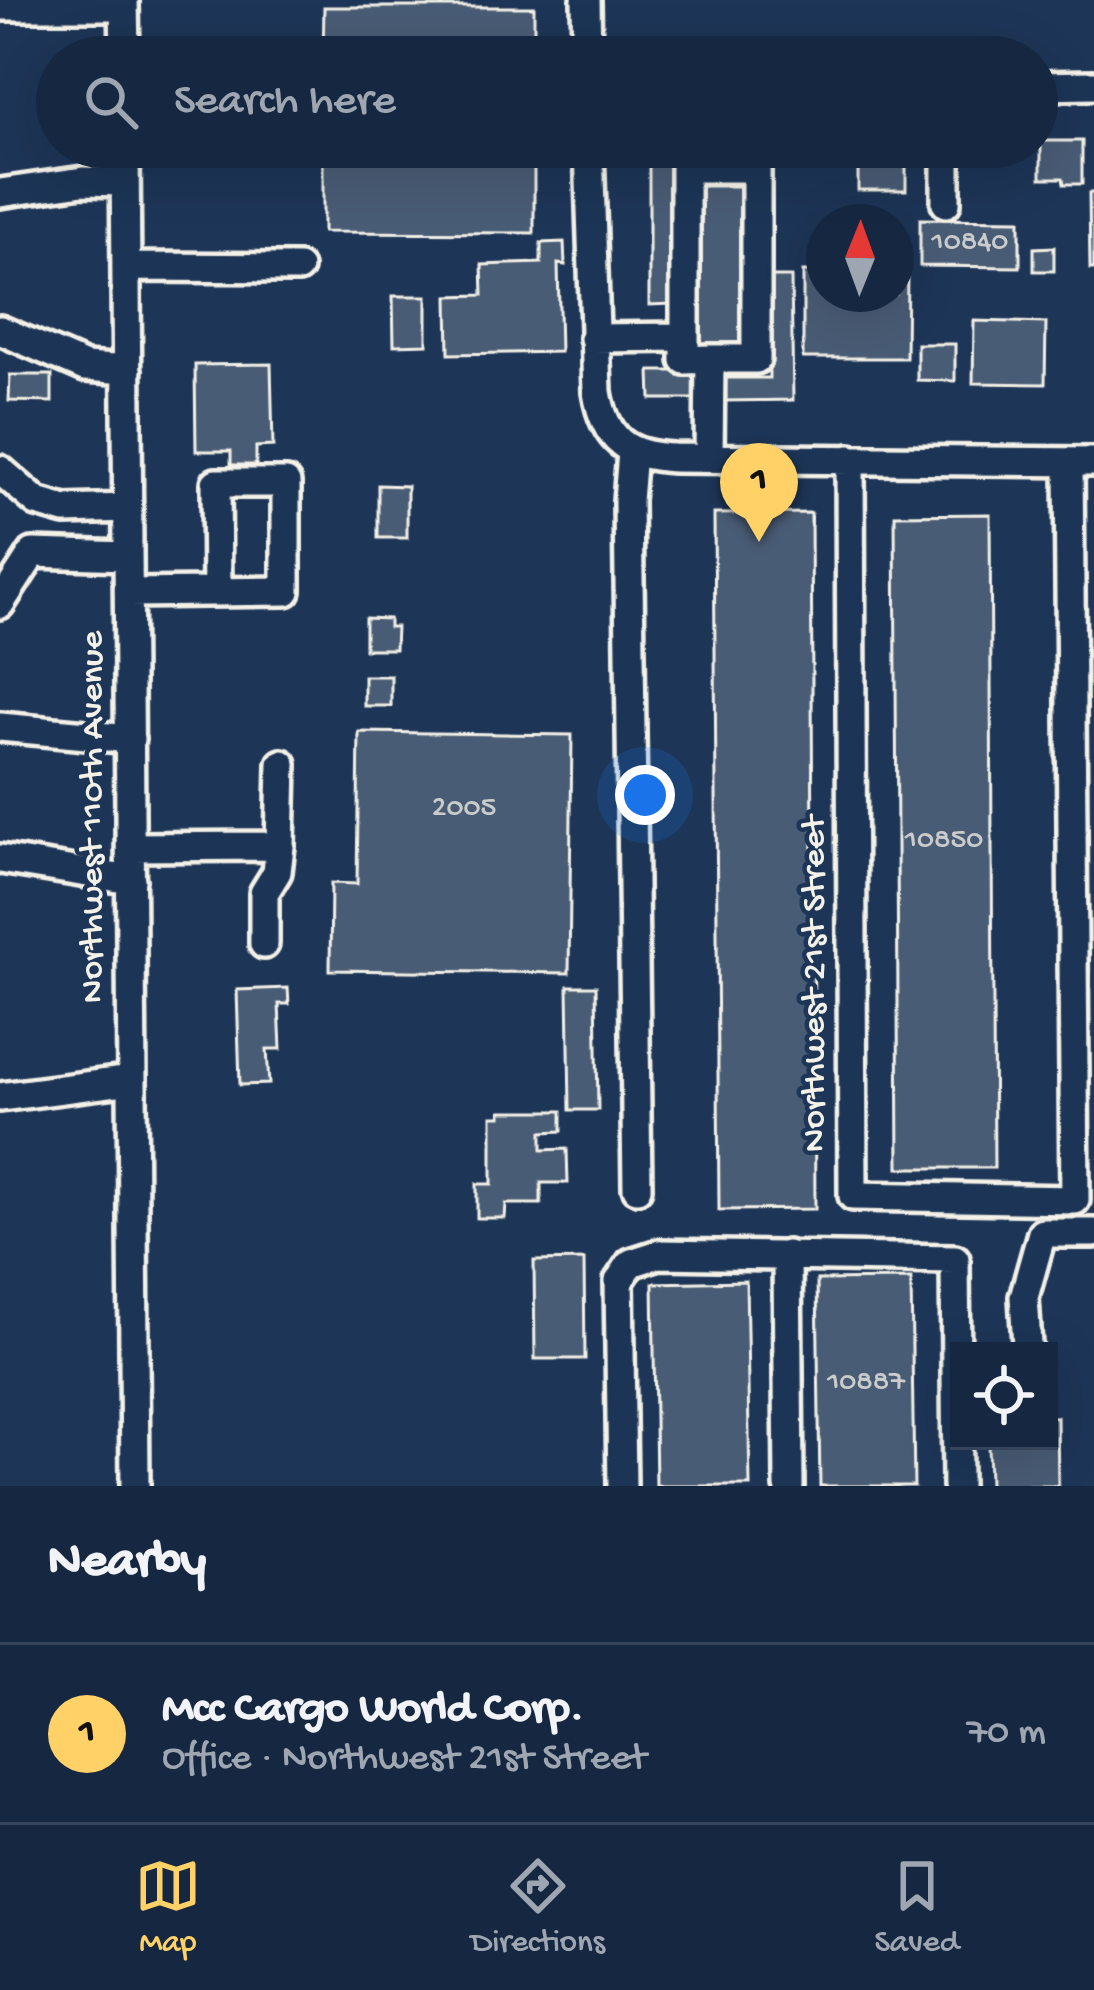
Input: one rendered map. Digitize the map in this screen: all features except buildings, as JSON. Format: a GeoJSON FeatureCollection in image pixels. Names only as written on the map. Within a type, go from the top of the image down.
{"type":"FeatureCollection","features":[{"type":"Feature","properties":{"kind":"street"},"geometry":{"type":"LineString","coordinates":[[586,0],[587,36]]}},
{"type":"Feature","properties":{"kind":"street"},"geometry":{"type":"LineString","coordinates":[[0,6],[124,3],[124,36]]}},
{"type":"Feature","properties":{"kind":"street"},"geometry":{"type":"LineString","coordinates":[[1058,86],[1094,86]]}},
{"type":"Feature","properties":{"kind":"street","name":"Northwest 110th Avenue"},"geometry":{"type":"LineString","coordinates":[[125,168],[135,1486]]}},
{"type":"Feature","properties":{"kind":"street"},"geometry":{"type":"LineString","coordinates":[[590,168],[600,406],[609,428],[632,452],[628,501],[637,1188]]}},
{"type":"Feature","properties":{"kind":"street"},"geometry":{"type":"LineString","coordinates":[[685,168],[685,360],[757,359],[756,168]]}},
{"type":"Feature","properties":{"kind":"street"},"geometry":{"type":"LineString","coordinates":[[946,168],[946,203]]}},
{"type":"Feature","properties":{"kind":"street"},"geometry":{"type":"LineString","coordinates":[[0,194],[83,182],[125,182]]}},
{"type":"Feature","properties":{"kind":"street"},"geometry":{"type":"LineString","coordinates":[[126,267],[298,268]]}},
{"type":"Feature","properties":{"kind":"street"},"geometry":{"type":"LineString","coordinates":[[0,330],[85,367],[127,370]]}},
{"type":"Feature","properties":{"kind":"street"},"geometry":{"type":"LineString","coordinates":[[594,338],[685,337]]}},
{"type":"Feature","properties":{"kind":"street"},"geometry":{"type":"LineString","coordinates":[[709,458],[710,359]]}},
{"type":"Feature","properties":{"kind":"street","name":"Northwest 21st Street"},"geometry":{"type":"LineString","coordinates":[[632,452],[659,457],[850,458],[1082,462],[1075,1200],[853,1196],[850,458]]}},
{"type":"Feature","properties":{"kind":"street"},"geometry":{"type":"LineString","coordinates":[[0,470],[38,502],[65,510],[128,508]]}},
{"type":"Feature","properties":{"kind":"street"},"geometry":{"type":"LineString","coordinates":[[129,593],[217,592],[286,591],[286,483],[216,483],[217,592]]}},
{"type":"Feature","properties":{"kind":"street"},"geometry":{"type":"LineString","coordinates":[[0,604],[33,553],[128,556]]}},
{"type":"Feature","properties":{"kind":"street"},"geometry":{"type":"LineString","coordinates":[[0,728],[130,739]]}},
{"type":"Feature","properties":{"kind":"street"},"geometry":{"type":"LineString","coordinates":[[264,944],[264,893],[277,872],[280,846],[282,764]]}},
{"type":"Feature","properties":{"kind":"street"},"geometry":{"type":"LineString","coordinates":[[131,848],[280,846]]}},
{"type":"Feature","properties":{"kind":"street"},"geometry":{"type":"LineString","coordinates":[[0,859],[131,880]]}},
{"type":"Feature","properties":{"kind":"street"},"geometry":{"type":"LineString","coordinates":[[0,1096],[132,1080]]}},
{"type":"Feature","properties":{"kind":"street"},"geometry":{"type":"LineString","coordinates":[[1027,1342],[1024,1298],[1042,1233],[1094,1233]]}},
{"type":"Feature","properties":{"kind":"street"},"geometry":{"type":"LineString","coordinates":[[622,1486],[620,1281],[623,1271],[643,1257],[659,1254],[955,1258],[957,1486]]}},
{"type":"Feature","properties":{"kind":"street"},"geometry":{"type":"LineString","coordinates":[[787,1255],[789,1486]]}},
{"type":"Feature","properties":{"kind":"place","name":"Mcc Cargo World Corp."},"geometry":{"type":"Point","coordinates":[759,542]}}]}
